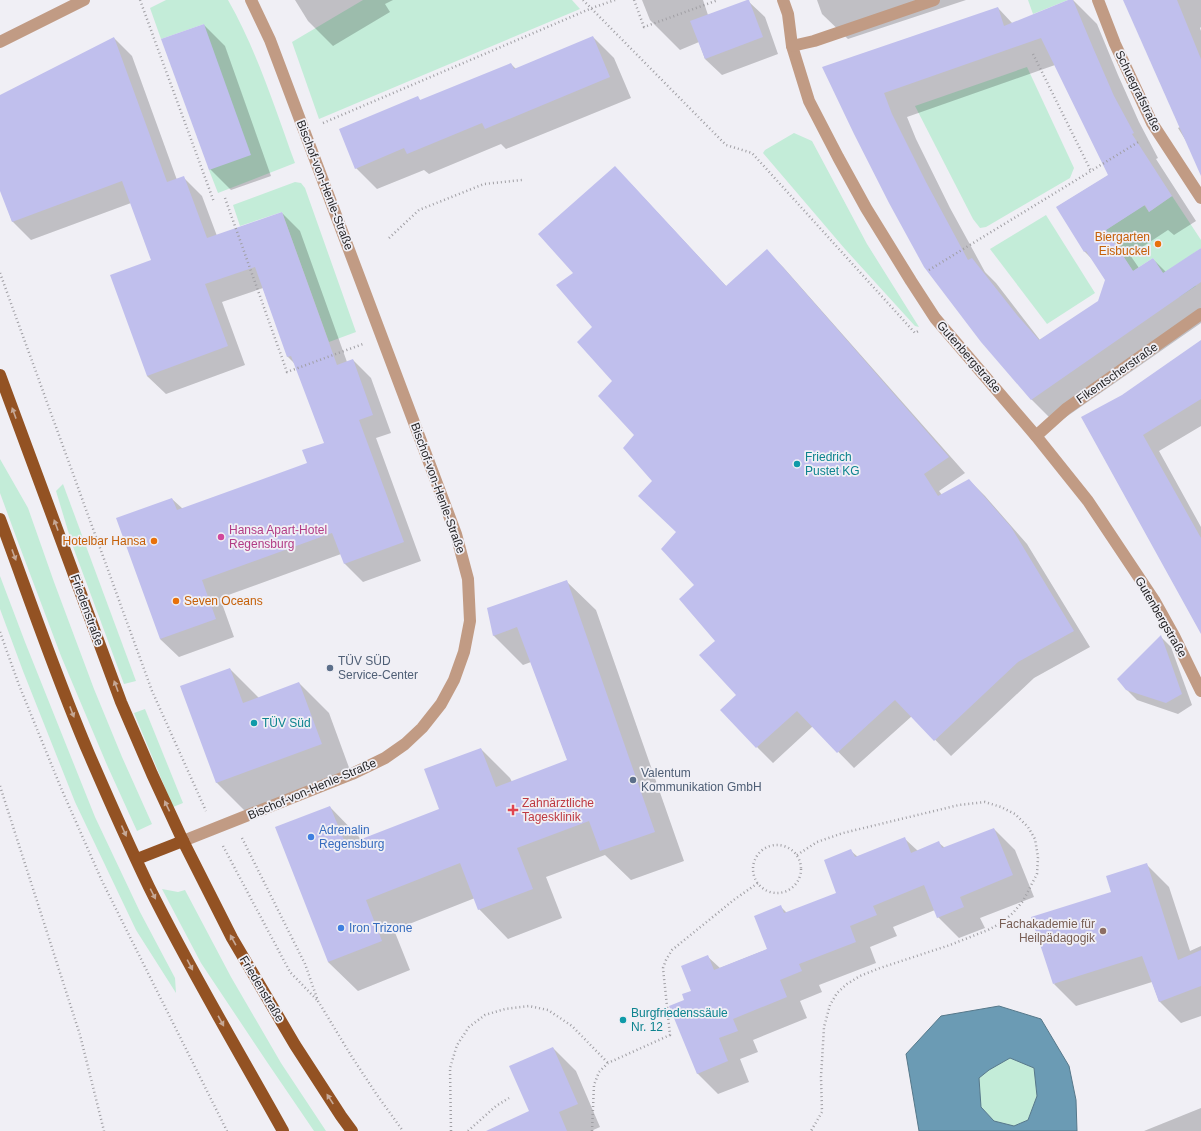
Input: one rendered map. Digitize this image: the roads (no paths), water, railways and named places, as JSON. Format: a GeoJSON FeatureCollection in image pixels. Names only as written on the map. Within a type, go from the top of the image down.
{"type":"FeatureCollection","features":[{"type":"Feature","properties":{"kind":"main road","name":"Friedenstraße"},"geometry":{"type":"LineString","coordinates":[[0,375],[122,702],[152,774],[183,841],[236,945],[295,1045],[352,1131]]}},
{"type":"Feature","properties":{"kind":"main road"},"geometry":{"type":"LineString","coordinates":[[0,519],[58,676],[89,753],[149,887],[283,1131]]}},
{"type":"Feature","properties":{"kind":"main road"},"geometry":{"type":"LineString","coordinates":[[137,859],[183,841]]}},
{"type":"Feature","properties":{"kind":"street"},"geometry":{"type":"LineString","coordinates":[[0,42],[84,0]]}},
{"type":"Feature","properties":{"kind":"street","name":"Bischof-von-Henle-Straße"},"geometry":{"type":"LineString","coordinates":[[183,841],[352,774],[385,758],[405,744],[422,728],[441,704],[454,680],[464,652],[470,621],[468,579],[456,534],[270,40],[251,0]]}},
{"type":"Feature","properties":{"kind":"street","name":"Gutenbergstraße"},"geometry":{"type":"LineString","coordinates":[[782,0],[788,14],[792,46],[809,101],[866,208],[935,318],[1036,436],[1088,501],[1154,600],[1174,636],[1201,691]]}},
{"type":"Feature","properties":{"kind":"street"},"geometry":{"type":"LineString","coordinates":[[792,46],[814,41],[934,0]]}},
{"type":"Feature","properties":{"kind":"street","name":"Schuegrafstraße"},"geometry":{"type":"LineString","coordinates":[[1098,0],[1115,44],[1152,123],[1201,198]]}},
{"type":"Feature","properties":{"kind":"street","name":"Fikentscherstraße"},"geometry":{"type":"LineString","coordinates":[[1036,436],[1066,409],[1201,314]]}},
{"type":"Feature","properties":{"kind":"water"},"geometry":{"type":"Polygon","coordinates":[[[999,1006],[1041,1019],[1069,1066],[1076,1100],[1077,1131],[919,1131],[906,1054],[941,1016],[999,1006]],[[1010,1058],[989,1070],[979,1078],[981,1107],[994,1121],[1014,1126],[1028,1120],[1037,1096],[1034,1068],[1010,1058]]]}},
{"type":"Feature","properties":{"kind":"place","name":"Biergarten Eisbuckel"},"geometry":{"type":"Point","coordinates":[1158,244]}},
{"type":"Feature","properties":{"kind":"place","name":"Friedrich Pustet KG"},"geometry":{"type":"Point","coordinates":[797,464]}},
{"type":"Feature","properties":{"kind":"place","name":"Hansa Apart-Hotel Regensburg"},"geometry":{"type":"Point","coordinates":[221,537]}},
{"type":"Feature","properties":{"kind":"place","name":"Hotelbar Hansa"},"geometry":{"type":"Point","coordinates":[154,541]}},
{"type":"Feature","properties":{"kind":"place","name":"Seven Oceans"},"geometry":{"type":"Point","coordinates":[176,601]}},
{"type":"Feature","properties":{"kind":"place","name":"TÜV SÜD Service-Center"},"geometry":{"type":"Point","coordinates":[330,668]}},
{"type":"Feature","properties":{"kind":"place","name":"TÜV Süd"},"geometry":{"type":"Point","coordinates":[254,723]}},
{"type":"Feature","properties":{"kind":"place","name":"Valentum Kommunikation GmbH"},"geometry":{"type":"Point","coordinates":[633,780]}},
{"type":"Feature","properties":{"kind":"place","name":"Zahnärztliche Tagesklinik"},"geometry":{"type":"Point","coordinates":[513,810]}},
{"type":"Feature","properties":{"kind":"place","name":"Adrenalin Regensburg"},"geometry":{"type":"Point","coordinates":[311,837]}},
{"type":"Feature","properties":{"kind":"place","name":"Iron Trizone"},"geometry":{"type":"Point","coordinates":[341,928]}},
{"type":"Feature","properties":{"kind":"place","name":"Fachakademie für Heilpädagogik"},"geometry":{"type":"Point","coordinates":[1103,931]}},
{"type":"Feature","properties":{"kind":"place","name":"Burgfriedenssäule Nr. 12"},"geometry":{"type":"Point","coordinates":[623,1020]}}]}
